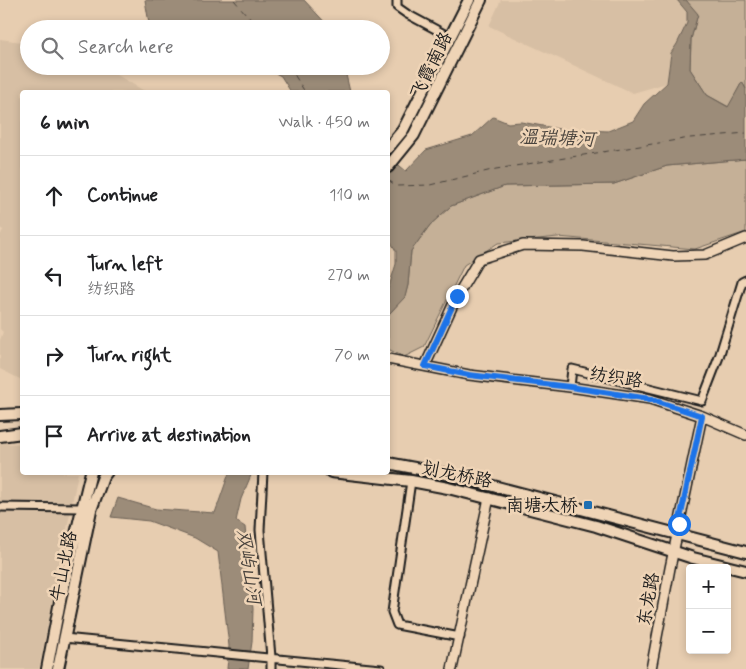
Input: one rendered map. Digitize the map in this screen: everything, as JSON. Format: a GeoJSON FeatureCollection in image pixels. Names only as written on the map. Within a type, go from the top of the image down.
{"type":"FeatureCollection","features":[{"type":"Feature","properties":{"kind":"main road","name":"飞霞南路"},"geometry":{"type":"LineString","coordinates":[[390,146],[403,130],[469,0]]}},
{"type":"Feature","properties":{"kind":"main road","name":"飞霞南路"},"geometry":{"type":"LineString","coordinates":[[390,165],[414,135],[481,0]]}},
{"type":"Feature","properties":{"kind":"main road"},"geometry":{"type":"LineString","coordinates":[[0,415],[20,414]]}},
{"type":"Feature","properties":{"kind":"main road"},"geometry":{"type":"LineString","coordinates":[[0,436],[20,433]]}},
{"type":"Feature","properties":{"kind":"main road","name":"划龙桥路"},"geometry":{"type":"LineString","coordinates":[[390,463],[451,475],[599,512],[746,552]]}},
{"type":"Feature","properties":{"kind":"main road","name":"牛山北路"},"geometry":{"type":"LineString","coordinates":[[47,669],[61,596],[90,475]]}},
{"type":"Feature","properties":{"kind":"main road","name":"牛山北路"},"geometry":{"type":"LineString","coordinates":[[58,669],[91,510],[105,475]]}},
{"type":"Feature","properties":{"kind":"main road","name":"划龙桥路"},"geometry":{"type":"LineString","coordinates":[[358,475],[411,481],[489,498],[596,526],[673,552],[746,571]]}},
{"type":"Feature","properties":{"kind":"street"},"geometry":{"type":"LineString","coordinates":[[397,0],[396,7],[450,37]]}},
{"type":"Feature","properties":{"kind":"street"},"geometry":{"type":"LineString","coordinates":[[425,366],[457,296],[479,259],[523,245],[583,246],[673,256],[705,255],[746,238]]}},
{"type":"Feature","properties":{"kind":"street"},"geometry":{"type":"LineString","coordinates":[[570,387],[572,369],[702,402],[719,357],[742,282],[746,280]]}},
{"type":"Feature","properties":{"kind":"street","name":"纺织路"},"geometry":{"type":"LineString","coordinates":[[390,359],[469,375],[650,399],[702,416],[746,435]]}},
{"type":"Feature","properties":{"kind":"street","name":"东龙路"},"geometry":{"type":"LineString","coordinates":[[651,669],[673,552],[702,416]]}},
{"type":"Feature","properties":{"kind":"street"},"geometry":{"type":"LineString","coordinates":[[263,475],[260,530],[271,669]]}},
{"type":"Feature","properties":{"kind":"street"},"geometry":{"type":"LineString","coordinates":[[411,481],[392,612],[397,625],[460,637]]}},
{"type":"Feature","properties":{"kind":"street"},"geometry":{"type":"LineString","coordinates":[[452,669],[489,498]]}},
{"type":"Feature","properties":{"kind":"street"},"geometry":{"type":"LineString","coordinates":[[0,507],[82,508]]}},
{"type":"Feature","properties":{"kind":"street"},"geometry":{"type":"LineString","coordinates":[[64,638],[381,669]]}},
{"type":"Feature","properties":{"kind":"shaded area"},"geometry":{"type":"Polygon","coordinates":[[[501,0],[677,0],[687,12],[687,23],[671,53],[667,83],[633,93],[489,26],[501,0]]]}},
{"type":"Feature","properties":{"kind":"shaded area"},"geometry":{"type":"Polygon","coordinates":[[[680,0],[746,0],[746,89],[742,82],[729,107],[707,95],[690,69],[691,39],[698,14],[680,0]]]}},
{"type":"Feature","properties":{"kind":"shaded area"},"geometry":{"type":"Polygon","coordinates":[[[0,39],[20,42],[20,75],[117,75],[143,90],[20,90],[20,379],[0,369],[0,340],[3,332],[0,329],[0,236],[3,230],[0,228],[0,39]]]}},
{"type":"Feature","properties":{"kind":"shaded area"},"geometry":{"type":"Polygon","coordinates":[[[746,159],[746,232],[695,249],[558,237],[498,243],[464,265],[424,347],[404,357],[390,350],[390,313],[405,296],[408,285],[411,251],[430,225],[451,206],[505,186],[614,184],[667,166],[746,159]]]}},
{"type":"Feature","properties":{"kind":"shaded area"},"geometry":{"type":"Polygon","coordinates":[[[0,443],[20,444],[20,475],[78,475],[39,669],[0,669],[0,443]]]}},
{"type":"Feature","properties":{"kind":"water"},"geometry":{"type":"Polygon","coordinates":[[[145,0],[304,0],[323,20],[148,20],[145,0]]]}},
{"type":"Feature","properties":{"kind":"water","name":"温瑞塘河"},"geometry":{"type":"Polygon","coordinates":[[[677,0],[686,0],[698,14],[691,39],[690,69],[707,95],[728,107],[742,82],[746,89],[746,159],[667,166],[614,184],[505,186],[451,206],[430,225],[411,251],[405,297],[390,313],[390,284],[396,264],[396,251],[390,240],[390,158],[406,171],[426,150],[472,136],[493,117],[508,123],[521,122],[559,129],[608,131],[633,121],[644,104],[667,83],[671,53],[687,23],[687,12],[677,0]]]}},
{"type":"Feature","properties":{"kind":"water"},"geometry":{"type":"Polygon","coordinates":[[[279,75],[346,75],[350,90],[290,90],[279,75]]]}},
{"type":"Feature","properties":{"kind":"water"},"geometry":{"type":"Polygon","coordinates":[[[228,475],[251,475],[241,499],[236,521],[245,527],[253,609],[252,642],[248,669],[227,669],[229,646],[218,552],[195,538],[149,521],[111,517],[118,498],[156,509],[215,513],[228,475]]]}},
{"type":"Feature","properties":{"kind":"ferry route"},"geometry":{"type":"LineString","coordinates":[[234,0],[251,20]]}},
{"type":"Feature","properties":{"kind":"ferry route"},"geometry":{"type":"LineString","coordinates":[[295,75],[304,90]]}},
{"type":"Feature","properties":{"kind":"ferry route"},"geometry":{"type":"LineString","coordinates":[[390,181],[397,186],[430,185],[496,169],[690,138],[746,133]]}},
{"type":"Feature","properties":{"kind":"place","name":"南塘大桥"},"geometry":{"type":"Point","coordinates":[588,505]}},
{"type":"Feature","properties":{"kind":"route"},"geometry":{"type":"LineString","coordinates":[[457,296],[425,366],[469,375],[650,399],[702,416],[679,524]]}},
{"type":"Feature","properties":{"kind":"water label","name":"双屿山河"},"geometry":{"type":"Point","coordinates":[250,567]}}]}
